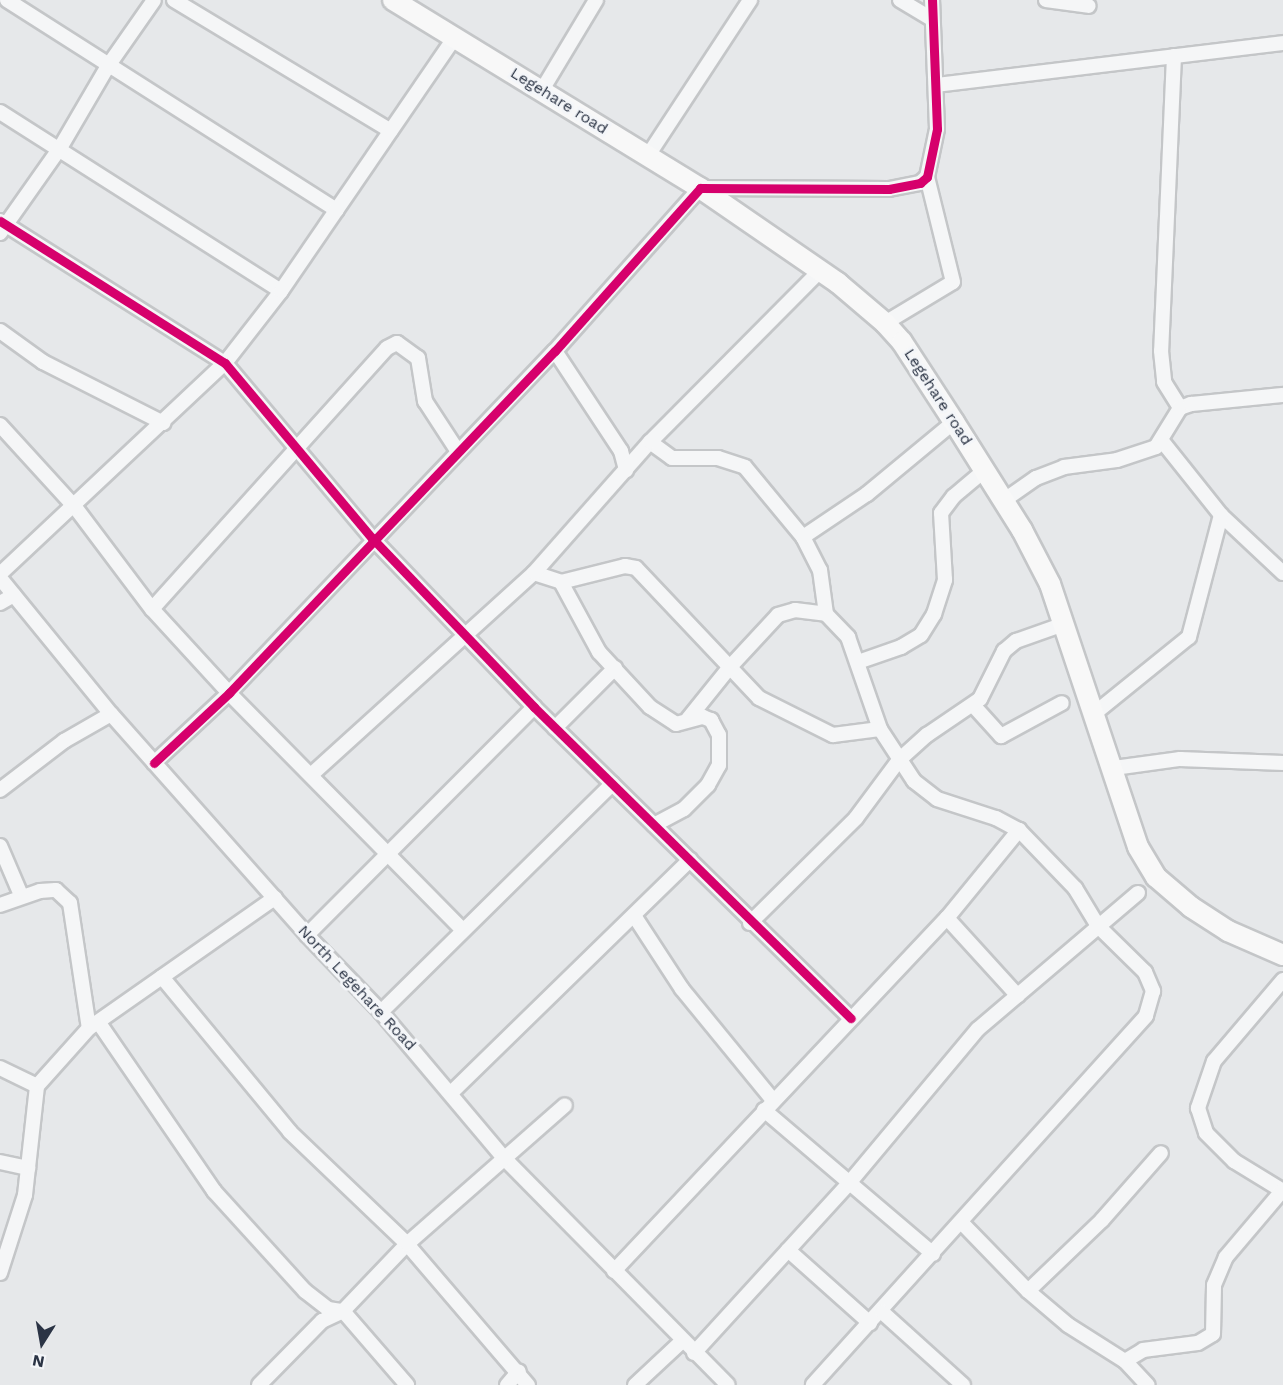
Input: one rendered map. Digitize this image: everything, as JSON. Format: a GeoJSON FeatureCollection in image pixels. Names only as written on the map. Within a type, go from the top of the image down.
{"type":"FeatureCollection","features":[{"type":"Feature","properties":{"kind":"main road","name":"Legehare road"},"geometry":{"type":"LineString","coordinates":[[393,0],[700,188],[820,271],[885,322],[902,342],[954,422],[1003,501],[1050,584],[1114,768],[1138,847],[1156,877],[1191,907],[1228,932],[1283,955]]}},
{"type":"Feature","properties":{"kind":"street"},"geometry":{"type":"LineString","coordinates":[[7,0],[338,210]]}},
{"type":"Feature","properties":{"kind":"street"},"geometry":{"type":"LineString","coordinates":[[154,0],[108,66],[60,148],[2,226],[225,363],[372,538],[555,728],[690,860],[750,923],[852,1018]]}},
{"type":"Feature","properties":{"kind":"street"},"geometry":{"type":"LineString","coordinates":[[174,0],[391,132]]}},
{"type":"Feature","properties":{"kind":"street"},"geometry":{"type":"LineString","coordinates":[[542,90],[596,0]]}},
{"type":"Feature","properties":{"kind":"street"},"geometry":{"type":"LineString","coordinates":[[647,157],[750,0]]}},
{"type":"Feature","properties":{"kind":"street"},"geometry":{"type":"LineString","coordinates":[[900,0],[932,19]]}},
{"type":"Feature","properties":{"kind":"street"},"geometry":{"type":"LineString","coordinates":[[885,322],[953,282],[927,177],[937,129],[932,0]]}},
{"type":"Feature","properties":{"kind":"street"},"geometry":{"type":"LineString","coordinates":[[1046,0],[1089,6]]}},
{"type":"Feature","properties":{"kind":"street"},"geometry":{"type":"LineString","coordinates":[[0,576],[225,363],[281,291],[454,38]]}},
{"type":"Feature","properties":{"kind":"street"},"geometry":{"type":"LineString","coordinates":[[936,85],[1283,43]]}},
{"type":"Feature","properties":{"kind":"street"},"geometry":{"type":"LineString","coordinates":[[1174,56],[1161,351],[1164,382],[1180,408]]}},
{"type":"Feature","properties":{"kind":"street"},"geometry":{"type":"LineString","coordinates":[[0,112],[60,148],[281,291]]}},
{"type":"Feature","properties":{"kind":"street"},"geometry":{"type":"LineString","coordinates":[[154,763],[229,693],[372,538],[555,351],[700,188],[889,189],[920,183],[927,177]]}},
{"type":"Feature","properties":{"kind":"street"},"geometry":{"type":"LineString","coordinates":[[311,775],[534,573],[650,442],[820,271]]}},
{"type":"Feature","properties":{"kind":"street"},"geometry":{"type":"LineString","coordinates":[[0,331],[43,362],[163,423]]}},
{"type":"Feature","properties":{"kind":"street"},"geometry":{"type":"LineString","coordinates":[[152,609],[378,357],[397,343],[418,358],[425,401],[458,450]]}},
{"type":"Feature","properties":{"kind":"street"},"geometry":{"type":"LineString","coordinates":[[555,351],[621,451],[626,470]]}},
{"type":"Feature","properties":{"kind":"street"},"geometry":{"type":"LineString","coordinates":[[1003,501],[1036,478],[1064,466],[1117,460],[1156,447],[1162,441],[1180,408],[1191,404],[1283,395]]}},
{"type":"Feature","properties":{"kind":"street"},"geometry":{"type":"LineString","coordinates":[[803,537],[867,494],[954,422]]}},
{"type":"Feature","properties":{"kind":"street"},"geometry":{"type":"LineString","coordinates":[[0,425],[75,507],[152,609],[229,693],[311,775],[385,854],[462,929]]}},
{"type":"Feature","properties":{"kind":"street"},"geometry":{"type":"LineString","coordinates":[[1162,441],[1221,515],[1283,573]]}},
{"type":"Feature","properties":{"kind":"street"},"geometry":{"type":"LineString","coordinates":[[650,442],[672,458],[718,458],[745,467],[803,537],[820,570],[826,614],[848,637],[880,729],[899,760],[927,794],[1019,830],[1075,888],[1145,972],[1153,991],[1146,1016],[882,1312],[813,1385]]}},
{"type":"Feature","properties":{"kind":"street"},"geometry":{"type":"LineString","coordinates":[[858,662],[901,647],[921,635],[934,615],[945,580],[941,513],[954,496],[984,471]]}},
{"type":"Feature","properties":{"kind":"street"},"geometry":{"type":"LineString","coordinates":[[1095,713],[1189,637],[1221,515]]}},
{"type":"Feature","properties":{"kind":"street"},"geometry":{"type":"LineString","coordinates":[[534,573],[561,582],[625,566],[636,568],[654,583],[729,668],[759,698],[815,729],[832,735],[880,729]]}},
{"type":"Feature","properties":{"kind":"street","name":"North Legehare Road"},"geometry":{"type":"LineString","coordinates":[[0,576],[111,714],[307,935],[381,1012],[505,1159],[682,1341],[728,1385]]}},
{"type":"Feature","properties":{"kind":"street"},"geometry":{"type":"LineString","coordinates":[[561,582],[599,652],[665,720],[676,724],[688,719],[704,717],[711,720],[719,735],[719,765],[708,785],[684,809],[654,825]]}},
{"type":"Feature","properties":{"kind":"street"},"geometry":{"type":"LineString","coordinates":[[0,603],[14,595]]}},
{"type":"Feature","properties":{"kind":"street"},"geometry":{"type":"LineString","coordinates":[[688,719],[729,668],[778,615],[795,610],[826,614]]}},
{"type":"Feature","properties":{"kind":"street"},"geometry":{"type":"LineString","coordinates":[[750,923],[856,818],[899,760],[927,735],[973,705],[987,689],[1004,651],[1016,641],[1064,624]]}},
{"type":"Feature","properties":{"kind":"street"},"geometry":{"type":"LineString","coordinates":[[555,728],[615,668]]}},
{"type":"Feature","properties":{"kind":"street"},"geometry":{"type":"LineString","coordinates":[[973,705],[1001,736],[1062,703]]}},
{"type":"Feature","properties":{"kind":"street"},"geometry":{"type":"LineString","coordinates":[[307,935],[534,706]]}},
{"type":"Feature","properties":{"kind":"street"},"geometry":{"type":"LineString","coordinates":[[0,790],[64,741],[111,714]]}},
{"type":"Feature","properties":{"kind":"street"},"geometry":{"type":"LineString","coordinates":[[1114,768],[1180,759],[1283,763]]}},
{"type":"Feature","properties":{"kind":"street"},"geometry":{"type":"LineString","coordinates":[[381,1012],[462,929],[612,784]]}},
{"type":"Feature","properties":{"kind":"street"},"geometry":{"type":"LineString","coordinates":[[614,1271],[947,918],[1019,830]]}},
{"type":"Feature","properties":{"kind":"street"},"geometry":{"type":"LineString","coordinates":[[0,846],[21,895]]}},
{"type":"Feature","properties":{"kind":"street"},"geometry":{"type":"LineString","coordinates":[[451,1093],[635,917],[690,860]]}},
{"type":"Feature","properties":{"kind":"street"},"geometry":{"type":"LineString","coordinates":[[0,905],[21,895],[56,890],[74,911],[94,1026],[214,1191],[305,1291],[328,1309],[343,1311],[407,1385]]}},
{"type":"Feature","properties":{"kind":"street"},"geometry":{"type":"LineString","coordinates":[[694,1353],[850,1182],[943,1067],[978,1029],[1138,893]]}},
{"type":"Feature","properties":{"kind":"street"},"geometry":{"type":"LineString","coordinates":[[0,1273],[25,1195],[37,1086],[94,1026],[275,898]]}},
{"type":"Feature","properties":{"kind":"street"},"geometry":{"type":"LineString","coordinates":[[635,917],[682,989],[769,1105],[850,1182],[933,1254]]}},
{"type":"Feature","properties":{"kind":"street"},"geometry":{"type":"LineString","coordinates":[[947,918],[1018,996]]}},
{"type":"Feature","properties":{"kind":"street"},"geometry":{"type":"LineString","coordinates":[[162,977],[290,1132],[406,1244],[519,1371],[528,1385]]}},
{"type":"Feature","properties":{"kind":"street"},"geometry":{"type":"LineString","coordinates":[[1125,1361],[1143,1350],[1208,1339],[1213,1334],[1214,1285],[1226,1257],[1283,1191],[1234,1161],[1206,1133],[1198,1108],[1214,1061],[1283,980]]}},
{"type":"Feature","properties":{"kind":"street"},"geometry":{"type":"LineString","coordinates":[[0,1068],[37,1086]]}},
{"type":"Feature","properties":{"kind":"street"},"geometry":{"type":"LineString","coordinates":[[259,1385],[322,1321],[343,1311],[406,1244],[565,1105]]}},
{"type":"Feature","properties":{"kind":"street"},"geometry":{"type":"LineString","coordinates":[[1028,1291],[1102,1220],[1161,1153]]}},
{"type":"Feature","properties":{"kind":"street"},"geometry":{"type":"LineString","coordinates":[[0,1162],[28,1168]]}},
{"type":"Feature","properties":{"kind":"street"},"geometry":{"type":"LineString","coordinates":[[962,1223],[1028,1291],[1068,1325],[1125,1361],[1147,1385]]}},
{"type":"Feature","properties":{"kind":"street"},"geometry":{"type":"LineString","coordinates":[[788,1250],[870,1323]]}},
{"type":"Feature","properties":{"kind":"street"},"geometry":{"type":"LineString","coordinates":[[882,1312],[963,1385]]}},
{"type":"Feature","properties":{"kind":"street"},"geometry":{"type":"LineString","coordinates":[[635,1385],[682,1341]]}},
{"type":"Feature","properties":{"kind":"street"},"geometry":{"type":"LineString","coordinates":[[507,1385],[519,1371]]}},
{"type":"Feature","properties":{"kind":"cycle path"},"geometry":{"type":"LineString","coordinates":[[154,763],[229,693],[555,351],[700,188],[889,189],[920,183],[927,177],[937,129],[932,0]]}},
{"type":"Feature","properties":{"kind":"cycle path"},"geometry":{"type":"LineString","coordinates":[[0,221],[225,363],[372,538],[534,707],[851,1018]]}}]}
